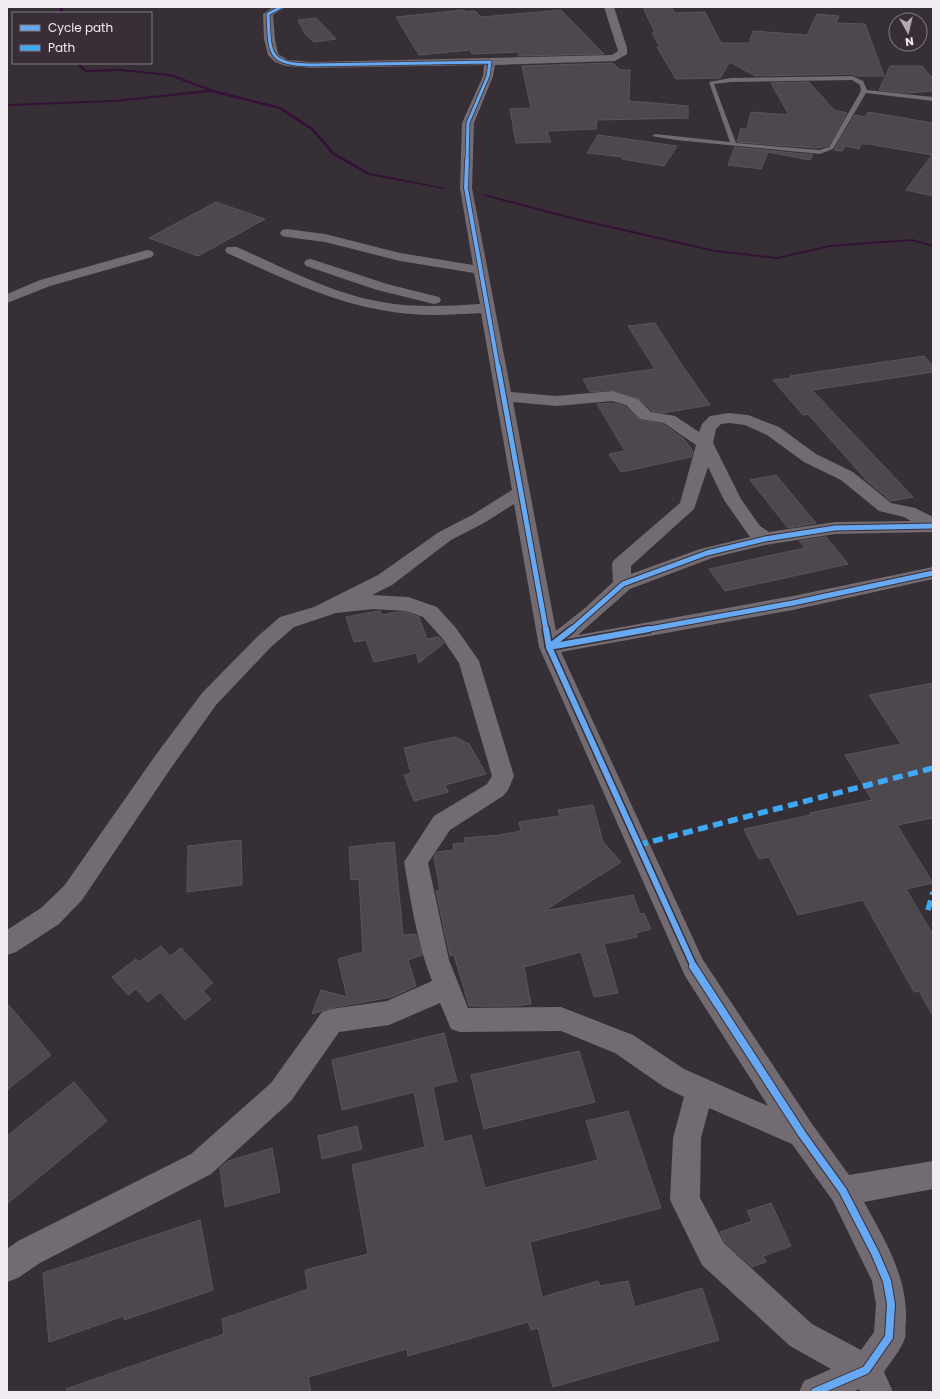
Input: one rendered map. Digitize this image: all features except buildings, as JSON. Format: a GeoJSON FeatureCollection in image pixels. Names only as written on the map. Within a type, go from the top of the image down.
{"type":"FeatureCollection","features":[{"type":"Feature","properties":{"kind":"street"},"geometry":{"type":"LineString","coordinates":[[281,7],[271,11],[268,14],[270,47],[275,59],[283,63],[294,65],[490,62],[615,58],[623,52],[609,7]]}},
{"type":"Feature","properties":{"kind":"street"},"geometry":{"type":"LineString","coordinates":[[490,62],[488,76],[468,123],[466,188],[549,647],[694,968],[802,1134],[843,1190],[875,1253],[887,1281],[891,1304],[889,1337],[872,1381]]}},
{"type":"Feature","properties":{"kind":"street"},"geometry":{"type":"LineString","coordinates":[[287,233],[325,238],[400,257],[480,270]]}},
{"type":"Feature","properties":{"kind":"street"},"geometry":{"type":"LineString","coordinates":[[232,250],[279,271],[346,296],[381,306],[439,310],[487,308]]}},
{"type":"Feature","properties":{"kind":"street"},"geometry":{"type":"LineString","coordinates":[[7,299],[45,283],[146,254]]}},
{"type":"Feature","properties":{"kind":"street"},"geometry":{"type":"LineString","coordinates":[[312,263],[382,287],[467,309]]}},
{"type":"Feature","properties":{"kind":"street"},"geometry":{"type":"LineString","coordinates":[[503,396],[556,401],[613,396],[632,402],[646,416],[669,419],[705,443],[732,500],[754,530],[765,538]]}},
{"type":"Feature","properties":{"kind":"street"},"geometry":{"type":"LineString","coordinates":[[623,584],[620,564],[688,505],[700,466],[708,428],[716,419],[729,418],[748,420],[773,431],[810,458],[847,476],[885,507],[909,512],[933,525]]}},
{"type":"Feature","properties":{"kind":"street"},"geometry":{"type":"LineString","coordinates":[[7,944],[50,916],[74,893],[163,762],[209,699],[264,642],[288,622],[332,607],[385,580],[445,536],[478,519],[521,492]]}},
{"type":"Feature","properties":{"kind":"street"},"geometry":{"type":"LineString","coordinates":[[549,647],[592,613],[623,584],[707,553],[765,538],[835,528],[933,525]]}},
{"type":"Feature","properties":{"kind":"street"},"geometry":{"type":"LineString","coordinates":[[549,647],[785,605],[933,574]]}},
{"type":"Feature","properties":{"kind":"street"},"geometry":{"type":"LineString","coordinates":[[332,607],[373,602],[408,604],[430,612],[449,633],[469,661],[503,776],[500,784],[494,790],[442,823],[416,862],[426,918],[436,960],[460,1020],[561,1019],[624,1044],[674,1078],[700,1091],[802,1134]]}},
{"type":"Feature","properties":{"kind":"street"},"geometry":{"type":"LineString","coordinates":[[7,1267],[29,1252],[201,1164],[281,1092],[331,1021],[389,1013],[447,986]]}},
{"type":"Feature","properties":{"kind":"street"},"geometry":{"type":"LineString","coordinates":[[700,1091],[687,1138],[685,1200],[713,1254],[801,1335],[872,1381]]}},
{"type":"Feature","properties":{"kind":"street"},"geometry":{"type":"LineString","coordinates":[[843,1190],[933,1175]]}},
{"type":"Feature","properties":{"kind":"street"},"geometry":{"type":"LineString","coordinates":[[814,1392],[872,1381]]}},
{"type":"Feature","properties":{"kind":"lane"},"geometry":{"type":"LineString","coordinates":[[655,136],[734,144],[820,152],[826,151],[831,148],[864,91],[864,88],[860,81],[852,78],[731,80],[711,83],[734,144]]}},
{"type":"Feature","properties":{"kind":"lane"},"geometry":{"type":"LineString","coordinates":[[864,91],[933,99]]}},
{"type":"Feature","properties":{"kind":"waterway"},"geometry":{"type":"LineString","coordinates":[[61,7],[62,12]]}},
{"type":"Feature","properties":{"kind":"waterway"},"geometry":{"type":"LineString","coordinates":[[78,64],[85,71],[121,70],[171,75],[213,91],[280,108],[312,129],[334,154],[369,174],[444,188]]}},
{"type":"Feature","properties":{"kind":"waterway"},"geometry":{"type":"LineString","coordinates":[[7,105],[114,101],[210,91]]}},
{"type":"Feature","properties":{"kind":"waterway"},"geometry":{"type":"LineString","coordinates":[[485,195],[575,219],[715,251],[777,258],[830,246],[912,240],[933,246]]}},
{"type":"Feature","properties":{"kind":"marked path"},"geometry":{"type":"LineString","coordinates":[[638,845],[933,768]]}},
{"type":"Feature","properties":{"kind":"marked path"},"geometry":{"type":"LineString","coordinates":[[928,910],[933,892]]}},
{"type":"Feature","properties":{"kind":"cycle path"},"geometry":{"type":"LineString","coordinates":[[281,7],[271,11],[268,14],[270,39],[271,48],[274,55],[278,60],[286,63],[312,65],[490,62],[488,76],[468,123],[466,188],[549,647],[592,613],[623,584],[707,553],[765,539],[835,528],[933,526]]}},
{"type":"Feature","properties":{"kind":"cycle path"},"geometry":{"type":"LineString","coordinates":[[815,1392],[866,1370],[889,1337],[891,1304],[887,1281],[875,1253],[843,1191],[802,1134],[694,968],[549,647],[793,603],[933,573]]}}]}
